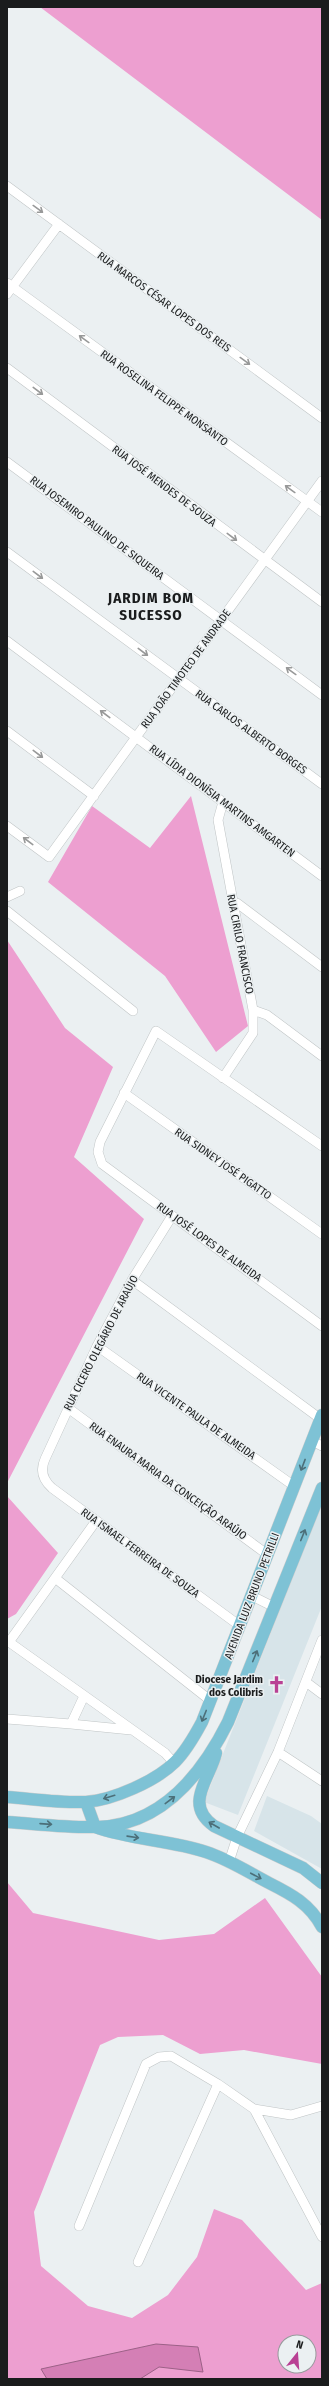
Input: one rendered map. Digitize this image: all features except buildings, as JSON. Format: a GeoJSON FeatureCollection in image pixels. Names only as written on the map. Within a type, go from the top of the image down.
{"type":"FeatureCollection","features":[{"type":"Feature","properties":{"kind":"main road","name":"AVENIDA LUIZ BRUNO PETRILLI"},"geometry":{"type":"LineString","coordinates":[[7,1797],[86,1802],[124,1792],[161,1773],[174,1763],[191,1743],[211,1700],[294,1486],[317,1443],[322,1418]]}},
{"type":"Feature","properties":{"kind":"main road"},"geometry":{"type":"LineString","coordinates":[[322,1488],[218,1743],[214,1761],[201,1790],[199,1804],[204,1817],[208,1822],[303,1868],[322,1884]]}},
{"type":"Feature","properties":{"kind":"main road"},"geometry":{"type":"LineString","coordinates":[[7,1822],[95,1827],[128,1822],[150,1813],[170,1801],[187,1786],[218,1743]]}},
{"type":"Feature","properties":{"kind":"main road"},"geometry":{"type":"LineString","coordinates":[[86,1802],[95,1827]]}},
{"type":"Feature","properties":{"kind":"main road"},"geometry":{"type":"LineString","coordinates":[[95,1827],[116,1834],[158,1840],[206,1852],[229,1862],[294,1896],[312,1911],[322,1927]]}},
{"type":"Feature","properties":{"kind":"street","name":"RUA MARCOS CÉSAR LOPES DOS REIS"},"geometry":{"type":"LineString","coordinates":[[7,186],[322,418]]}},
{"type":"Feature","properties":{"kind":"street"},"geometry":{"type":"LineString","coordinates":[[9,288],[59,224]]}},
{"type":"Feature","properties":{"kind":"street","name":"RUA ROSELINA FELIPPE MONSANTO"},"geometry":{"type":"LineString","coordinates":[[9,288],[322,512]]}},
{"type":"Feature","properties":{"kind":"street","name":"RUA JOSÉ MENDES DE SOUZA"},"geometry":{"type":"LineString","coordinates":[[7,368],[264,561],[322,602]]}},
{"type":"Feature","properties":{"kind":"street","name":"RUA JOSEMIRO PAULINO DE SIQUEIRA"},"geometry":{"type":"LineString","coordinates":[[7,462],[322,695]]}},
{"type":"Feature","properties":{"kind":"street","name":"RUA JOÃO TIMOTEO DE ANDRADE"},"geometry":{"type":"LineString","coordinates":[[7,826],[49,858],[322,481]]}},
{"type":"Feature","properties":{"kind":"street","name":"RUA CARLOS ALBERTO BORGES"},"geometry":{"type":"LineString","coordinates":[[7,552],[322,784]]}},
{"type":"Feature","properties":{"kind":"street","name":"RUA LÍDIA DIONÍSIA MARTINS AMGARTEN"},"geometry":{"type":"LineString","coordinates":[[7,641],[322,876]]}},
{"type":"Feature","properties":{"kind":"street"},"geometry":{"type":"LineString","coordinates":[[7,731],[94,796]]}},
{"type":"Feature","properties":{"kind":"street","name":"RUA CIRILO FRANCISCO"},"geometry":{"type":"LineString","coordinates":[[223,802],[218,820],[253,1010],[253,1033],[223,1078]]}},
{"type":"Feature","properties":{"kind":"street"},"geometry":{"type":"LineString","coordinates":[[7,897],[20,891]]}},
{"type":"Feature","properties":{"kind":"street"},"geometry":{"type":"LineString","coordinates":[[233,903],[237,903],[322,967]]}},
{"type":"Feature","properties":{"kind":"street"},"geometry":{"type":"LineString","coordinates":[[7,911],[133,1011]]}},
{"type":"Feature","properties":{"kind":"street"},"geometry":{"type":"LineString","coordinates":[[253,1010],[267,1015],[322,1056]]}},
{"type":"Feature","properties":{"kind":"street"},"geometry":{"type":"LineString","coordinates":[[124,1093],[156,1031],[322,1146]]}},
{"type":"Feature","properties":{"kind":"street","name":"RUA JOSÉ LOPES DE ALMEIDA"},"geometry":{"type":"LineString","coordinates":[[124,1093],[100,1142],[99,1156],[102,1164],[322,1326]]}},
{"type":"Feature","properties":{"kind":"street","name":"RUA SIDNEY JOSÉ PIGATTO"},"geometry":{"type":"LineString","coordinates":[[124,1093],[322,1234]]}},
{"type":"Feature","properties":{"kind":"street","name":"RUA CICERO OLEGÁRIO DE ARAÚJO"},"geometry":{"type":"LineString","coordinates":[[43,1476],[43,1463],[97,1346],[132,1280],[172,1216]]}},
{"type":"Feature","properties":{"kind":"street"},"geometry":{"type":"LineString","coordinates":[[132,1280],[322,1418]]}},
{"type":"Feature","properties":{"kind":"street","name":"RUA VICENTE PAULA DE ALMEIDA"},"geometry":{"type":"LineString","coordinates":[[97,1346],[294,1486]]}},
{"type":"Feature","properties":{"kind":"street","name":"RUA ENAURA MARIA DA CONCEIÇÃO ARAÚJO"},"geometry":{"type":"LineString","coordinates":[[68,1408],[268,1554]]}},
{"type":"Feature","properties":{"kind":"street","name":"RUA ISMAEL FERREIRA DE SOUZA"},"geometry":{"type":"LineString","coordinates":[[43,1476],[52,1488],[240,1626]]}},
{"type":"Feature","properties":{"kind":"street"},"geometry":{"type":"LineString","coordinates":[[96,1521],[8,1642],[165,1753],[174,1763]]}},
{"type":"Feature","properties":{"kind":"street"},"geometry":{"type":"LineString","coordinates":[[55,1578],[211,1700]]}},
{"type":"Feature","properties":{"kind":"street"},"geometry":{"type":"LineString","coordinates":[[252,1596],[274,1607]]}},
{"type":"Feature","properties":{"kind":"street"},"geometry":{"type":"LineString","coordinates":[[229,1862],[237,1837],[278,1752],[322,1640]]}},
{"type":"Feature","properties":{"kind":"street"},"geometry":{"type":"LineString","coordinates":[[306,1682],[322,1694]]}},
{"type":"Feature","properties":{"kind":"street"},"geometry":{"type":"LineString","coordinates":[[71,1724],[84,1696]]}},
{"type":"Feature","properties":{"kind":"street"},"geometry":{"type":"LineString","coordinates":[[7,1719],[132,1730]]}},
{"type":"Feature","properties":{"kind":"street"},"geometry":{"type":"LineString","coordinates":[[278,1752],[322,1781]]}},
{"type":"Feature","properties":{"kind":"street"},"geometry":{"type":"LineString","coordinates":[[79,2226],[146,2064],[159,2057],[171,2056],[218,2084],[254,2109],[291,2115],[322,2106]]}},
{"type":"Feature","properties":{"kind":"street"},"geometry":{"type":"LineString","coordinates":[[138,2262],[218,2084]]}},
{"type":"Feature","properties":{"kind":"street"},"geometry":{"type":"LineString","coordinates":[[254,2109],[322,2237]]}},
{"type":"Feature","properties":{"kind":"shaded area"},"geometry":{"type":"Polygon","coordinates":[[[40,7],[322,7],[322,220],[40,7]]]}},
{"type":"Feature","properties":{"kind":"shaded area"},"geometry":{"type":"Polygon","coordinates":[[[191,796],[248,1026],[216,1052],[165,976],[48,882],[92,806],[150,848],[191,796]]]}},
{"type":"Feature","properties":{"kind":"shaded area"},"geometry":{"type":"Polygon","coordinates":[[[7,940],[65,1028],[113,1067],[74,1157],[144,1219],[7,1483],[7,940]]]}},
{"type":"Feature","properties":{"kind":"shaded area"},"geometry":{"type":"Polygon","coordinates":[[[7,1496],[58,1553],[16,1614],[7,1619],[7,1496]]]}},
{"type":"Feature","properties":{"kind":"shaded area"},"geometry":{"type":"Polygon","coordinates":[[[322,1503],[322,1606],[238,1815],[204,1802],[322,1503]]]}},
{"type":"Feature","properties":{"kind":"shaded area"},"geometry":{"type":"Polygon","coordinates":[[[267,1796],[311,1816],[322,1824],[322,1869],[254,1831],[267,1796]]]}},
{"type":"Feature","properties":{"kind":"shaded area"},"geometry":{"type":"Polygon","coordinates":[[[7,1882],[33,1913],[159,1940],[214,1934],[265,1898],[322,1977],[322,2064],[244,2050],[200,2054],[163,2035],[118,2037],[100,2045],[34,2212],[41,2266],[88,2306],[132,2318],[168,2295],[197,2257],[214,2209],[242,2220],[306,2290],[322,2283],[322,2379],[7,2379],[7,1882]]]}},
{"type":"Feature","properties":{"kind":"shaded area"},"geometry":{"type":"Polygon","coordinates":[[[156,2344],[198,2347],[203,2372],[159,2367],[140,2379],[47,2379],[41,2369],[156,2344]]]}},
{"type":"Feature","properties":{"kind":"place","name":"Diocese Jardim dos Colibris"},"geometry":{"type":"Point","coordinates":[276,1685]}},
{"type":"Feature","properties":{"kind":"district","name":"JARDIM BOM SUCESSO"},"geometry":{"type":"Point","coordinates":[151,606]}}]}
